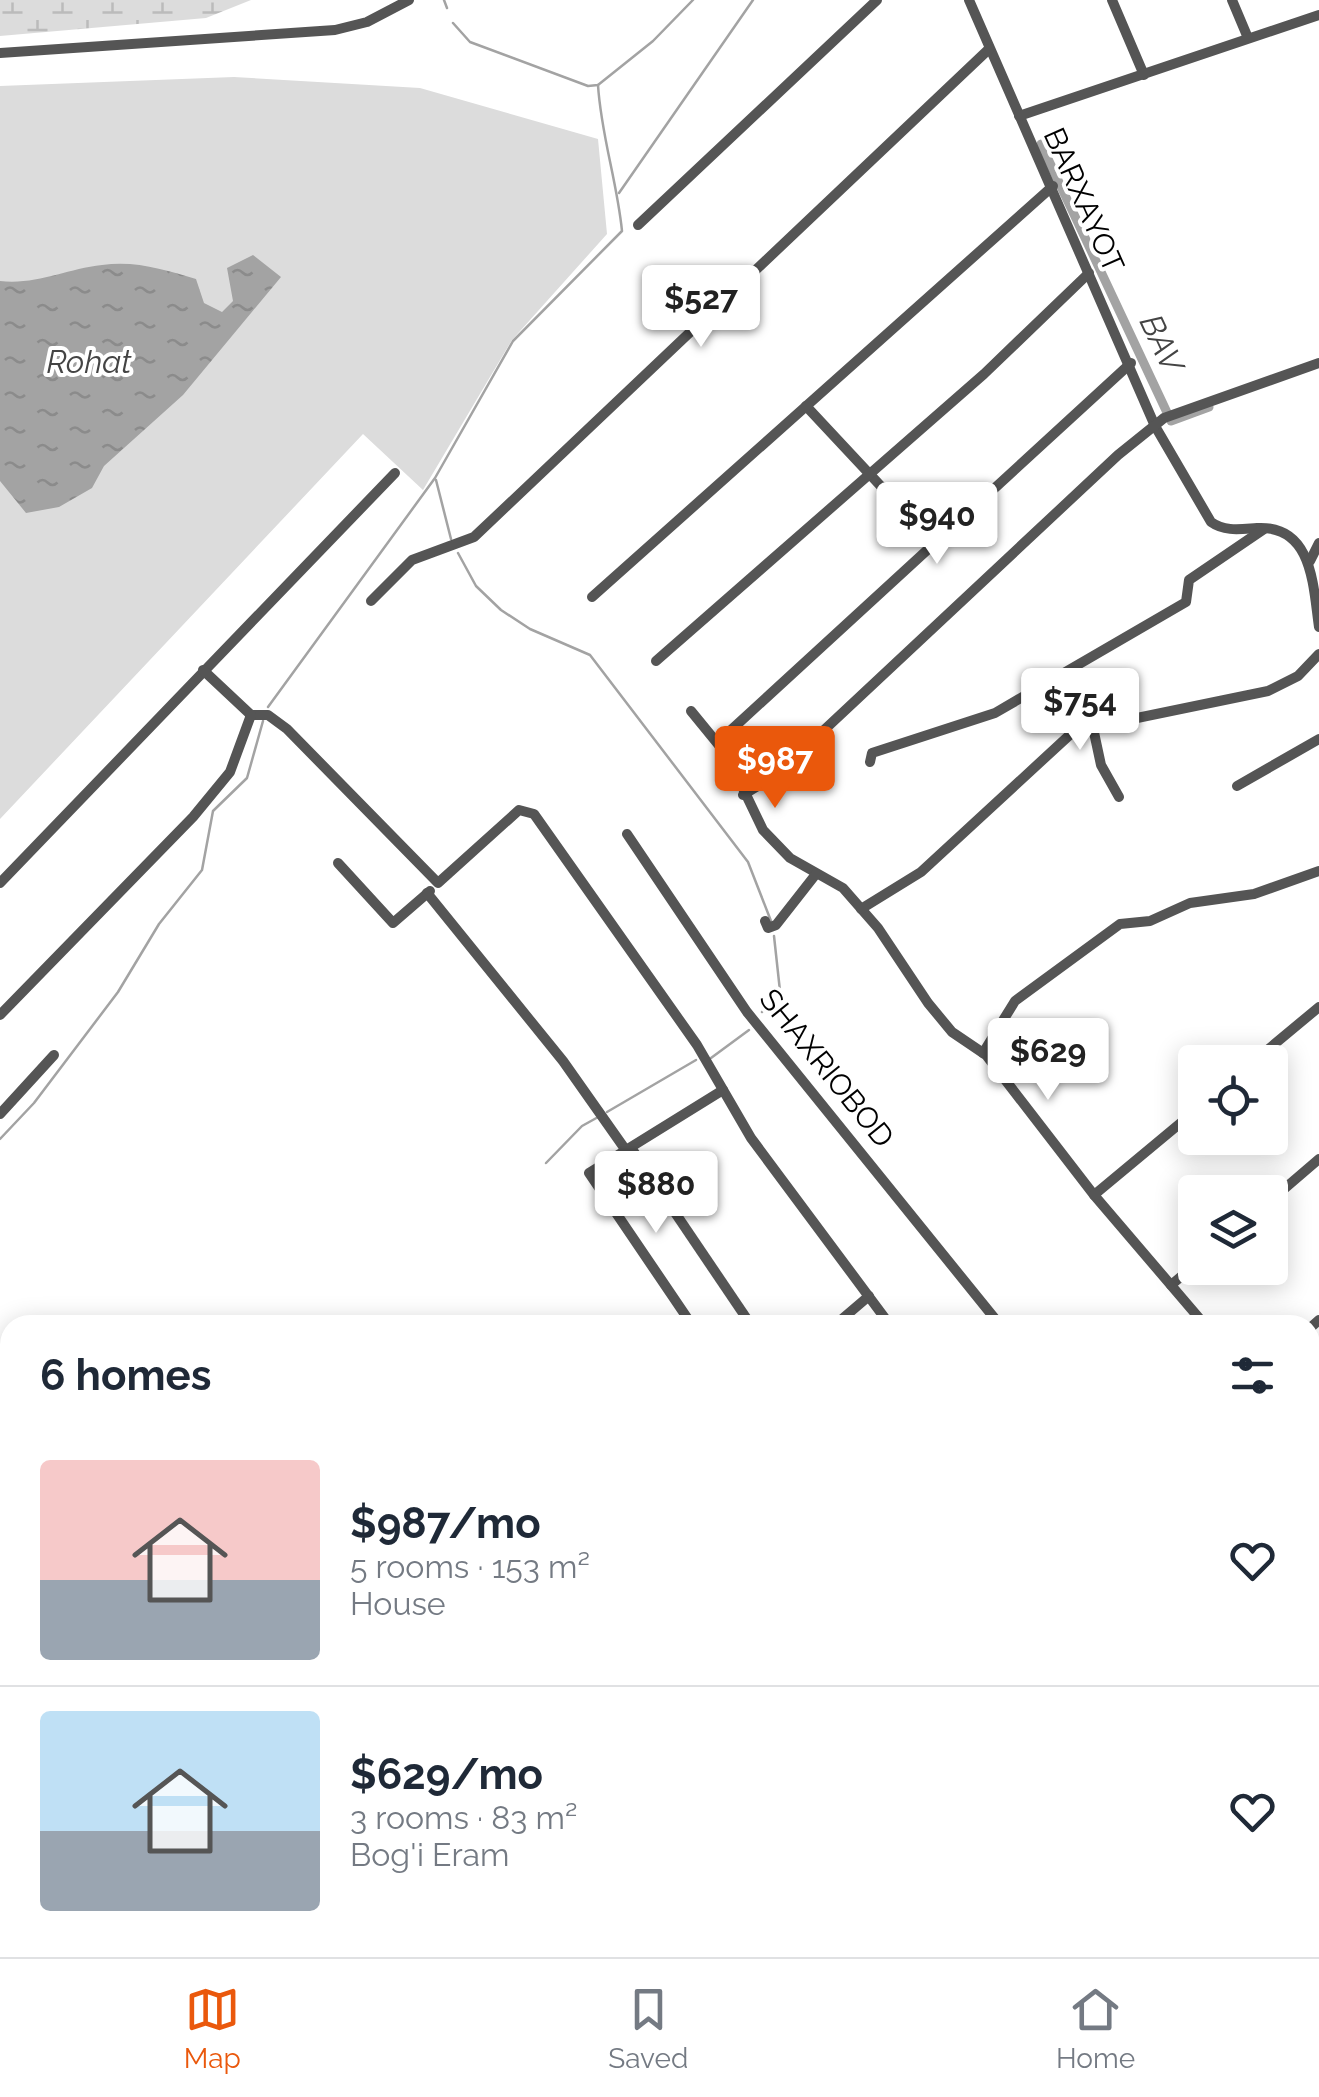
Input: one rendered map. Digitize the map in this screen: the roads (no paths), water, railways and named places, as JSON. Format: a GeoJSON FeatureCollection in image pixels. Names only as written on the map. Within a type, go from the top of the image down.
{"type":"FeatureCollection","features":[{"type":"Feature","properties":{"kind":"street"},"geometry":{"type":"LineString","coordinates":[[0,53],[335,30],[367,22],[409,0]]}},
{"type":"Feature","properties":{"kind":"street"},"geometry":{"type":"LineString","coordinates":[[638,225],[877,0]]}},
{"type":"Feature","properties":{"kind":"street","name":"BARXAYOT"},"geometry":{"type":"LineString","coordinates":[[970,0],[1130,363],[1164,419],[1212,522],[1220,529],[1266,528]]}},
{"type":"Feature","properties":{"kind":"street"},"geometry":{"type":"LineString","coordinates":[[1112,0],[1144,75]]}},
{"type":"Feature","properties":{"kind":"street"},"geometry":{"type":"LineString","coordinates":[[1232,0],[1248,38]]}},
{"type":"Feature","properties":{"kind":"street"},"geometry":{"type":"LineString","coordinates":[[1019,116],[1319,15]]}},
{"type":"Feature","properties":{"kind":"street"},"geometry":{"type":"LineString","coordinates":[[371,600],[412,560],[474,537],[989,49]]}},
{"type":"Feature","properties":{"kind":"street"},"geometry":{"type":"LineString","coordinates":[[592,597],[1053,186]]}},
{"type":"Feature","properties":{"kind":"street"},"geometry":{"type":"LineString","coordinates":[[656,661],[984,374],[1089,272]]}},
{"type":"Feature","properties":{"kind":"street"},"geometry":{"type":"LineString","coordinates":[[718,742],[1130,363]]}},
{"type":"Feature","properties":{"kind":"street"},"geometry":{"type":"LineString","coordinates":[[744,795],[776,775],[1118,455],[1164,419],[1319,363]]}},
{"type":"Feature","properties":{"kind":"street"},"geometry":{"type":"LineString","coordinates":[[806,406],[934,542]]}},
{"type":"Feature","properties":{"kind":"street"},"geometry":{"type":"LineString","coordinates":[[0,883],[395,473]]}},
{"type":"Feature","properties":{"kind":"street"},"geometry":{"type":"LineString","coordinates":[[870,762],[872,753],[995,712],[1156,624],[1186,602],[1188,580],[1266,528],[1289,535],[1310,561],[1319,627]]}},
{"type":"Feature","properties":{"kind":"street"},"geometry":{"type":"LineString","coordinates":[[1310,561],[1319,543]]}},
{"type":"Feature","properties":{"kind":"street"},"geometry":{"type":"LineString","coordinates":[[861,908],[921,872],[1074,731],[1092,724],[1268,692],[1298,676],[1319,654]]}},
{"type":"Feature","properties":{"kind":"street"},"geometry":{"type":"LineString","coordinates":[[202,670],[250,715],[268,714],[287,729],[438,883]]}},
{"type":"Feature","properties":{"kind":"street"},"geometry":{"type":"LineString","coordinates":[[691,710],[718,742],[763,830],[790,858],[843,888],[861,908],[940,1017],[983,1053],[1094,1195],[1196,1315]]}},
{"type":"Feature","properties":{"kind":"street"},"geometry":{"type":"LineString","coordinates":[[0,1015],[193,817],[230,772],[250,715]]}},
{"type":"Feature","properties":{"kind":"street"},"geometry":{"type":"LineString","coordinates":[[1092,724],[1101,764],[1119,797]]}},
{"type":"Feature","properties":{"kind":"street"},"geometry":{"type":"LineString","coordinates":[[1236,786],[1319,740]]}},
{"type":"Feature","properties":{"kind":"street"},"geometry":{"type":"LineString","coordinates":[[338,863],[392,923],[519,810],[530,811],[723,1090],[751,1138],[883,1315]]}},
{"type":"Feature","properties":{"kind":"street","name":"SHAXRIOBOD"},"geometry":{"type":"LineString","coordinates":[[627,834],[747,1012],[992,1315]]}},
{"type":"Feature","properties":{"kind":"street"},"geometry":{"type":"LineString","coordinates":[[983,1053],[1015,1002],[1120,924],[1150,921],[1190,903],[1254,894],[1319,871]]}},
{"type":"Feature","properties":{"kind":"street"},"geometry":{"type":"LineString","coordinates":[[765,921],[768,928],[776,925],[816,874]]}},
{"type":"Feature","properties":{"kind":"street"},"geometry":{"type":"LineString","coordinates":[[427,894],[457,925],[629,1149],[744,1315]]}},
{"type":"Feature","properties":{"kind":"street"},"geometry":{"type":"LineString","coordinates":[[1273,1045],[1319,1007]]}},
{"type":"Feature","properties":{"kind":"street"},"geometry":{"type":"LineString","coordinates":[[0,1114],[54,1055]]}},
{"type":"Feature","properties":{"kind":"street"},"geometry":{"type":"LineString","coordinates":[[685,1315],[589,1173],[723,1090]]}},
{"type":"Feature","properties":{"kind":"street"},"geometry":{"type":"LineString","coordinates":[[1094,1195],[1178,1124]]}},
{"type":"Feature","properties":{"kind":"street"},"geometry":{"type":"LineString","coordinates":[[1288,1186],[1319,1159]]}},
{"type":"Feature","properties":{"kind":"street"},"geometry":{"type":"LineString","coordinates":[[1171,1286],[1178,1280]]}},
{"type":"Feature","properties":{"kind":"street"},"geometry":{"type":"LineString","coordinates":[[847,1315],[869,1296]]}},
{"type":"Feature","properties":{"kind":"water","name":"Rohat"},"geometry":{"type":"Polygon","coordinates":[[[253,255],[281,277],[183,395],[104,466],[92,488],[59,507],[26,513],[0,481],[0,281],[26,281],[102,265],[138,265],[196,279],[204,303],[222,312],[233,301],[227,268],[253,255]]]}},
{"type":"Feature","properties":{"kind":"waterway"},"geometry":{"type":"LineString","coordinates":[[444,0],[447,8]]}},
{"type":"Feature","properties":{"kind":"waterway"},"geometry":{"type":"LineString","coordinates":[[453,23],[470,42],[588,86],[598,85],[653,41],[693,0]]}},
{"type":"Feature","properties":{"kind":"waterway"},"geometry":{"type":"LineString","coordinates":[[619,193],[753,0]]}},
{"type":"Feature","properties":{"kind":"waterway"},"geometry":{"type":"LineString","coordinates":[[268,707],[435,478],[513,341],[622,231],[598,85]]}},
{"type":"Feature","properties":{"kind":"waterway","name":"BAV"},"geometry":{"type":"LineString","coordinates":[[1041,144],[1171,421],[1209,407]]}},
{"type":"Feature","properties":{"kind":"waterway"},"geometry":{"type":"LineString","coordinates":[[436,480],[451,539]]}},
{"type":"Feature","properties":{"kind":"waterway"},"geometry":{"type":"LineString","coordinates":[[458,553],[476,586],[501,610],[530,629],[590,655],[748,862],[771,921]]}},
{"type":"Feature","properties":{"kind":"waterway"},"geometry":{"type":"LineString","coordinates":[[0,1139],[34,1103],[118,992],[159,924],[202,870],[213,811],[247,778],[263,721]]}},
{"type":"Feature","properties":{"kind":"waterway"},"geometry":{"type":"LineString","coordinates":[[762,1012],[780,991],[774,936]]}},
{"type":"Feature","properties":{"kind":"waterway"},"geometry":{"type":"LineString","coordinates":[[711,1058],[749,1030]]}},
{"type":"Feature","properties":{"kind":"waterway"},"geometry":{"type":"LineString","coordinates":[[607,1112],[696,1060]]}},
{"type":"Feature","properties":{"kind":"waterway"},"geometry":{"type":"LineString","coordinates":[[546,1163],[582,1126],[600,1116]]}}]}
